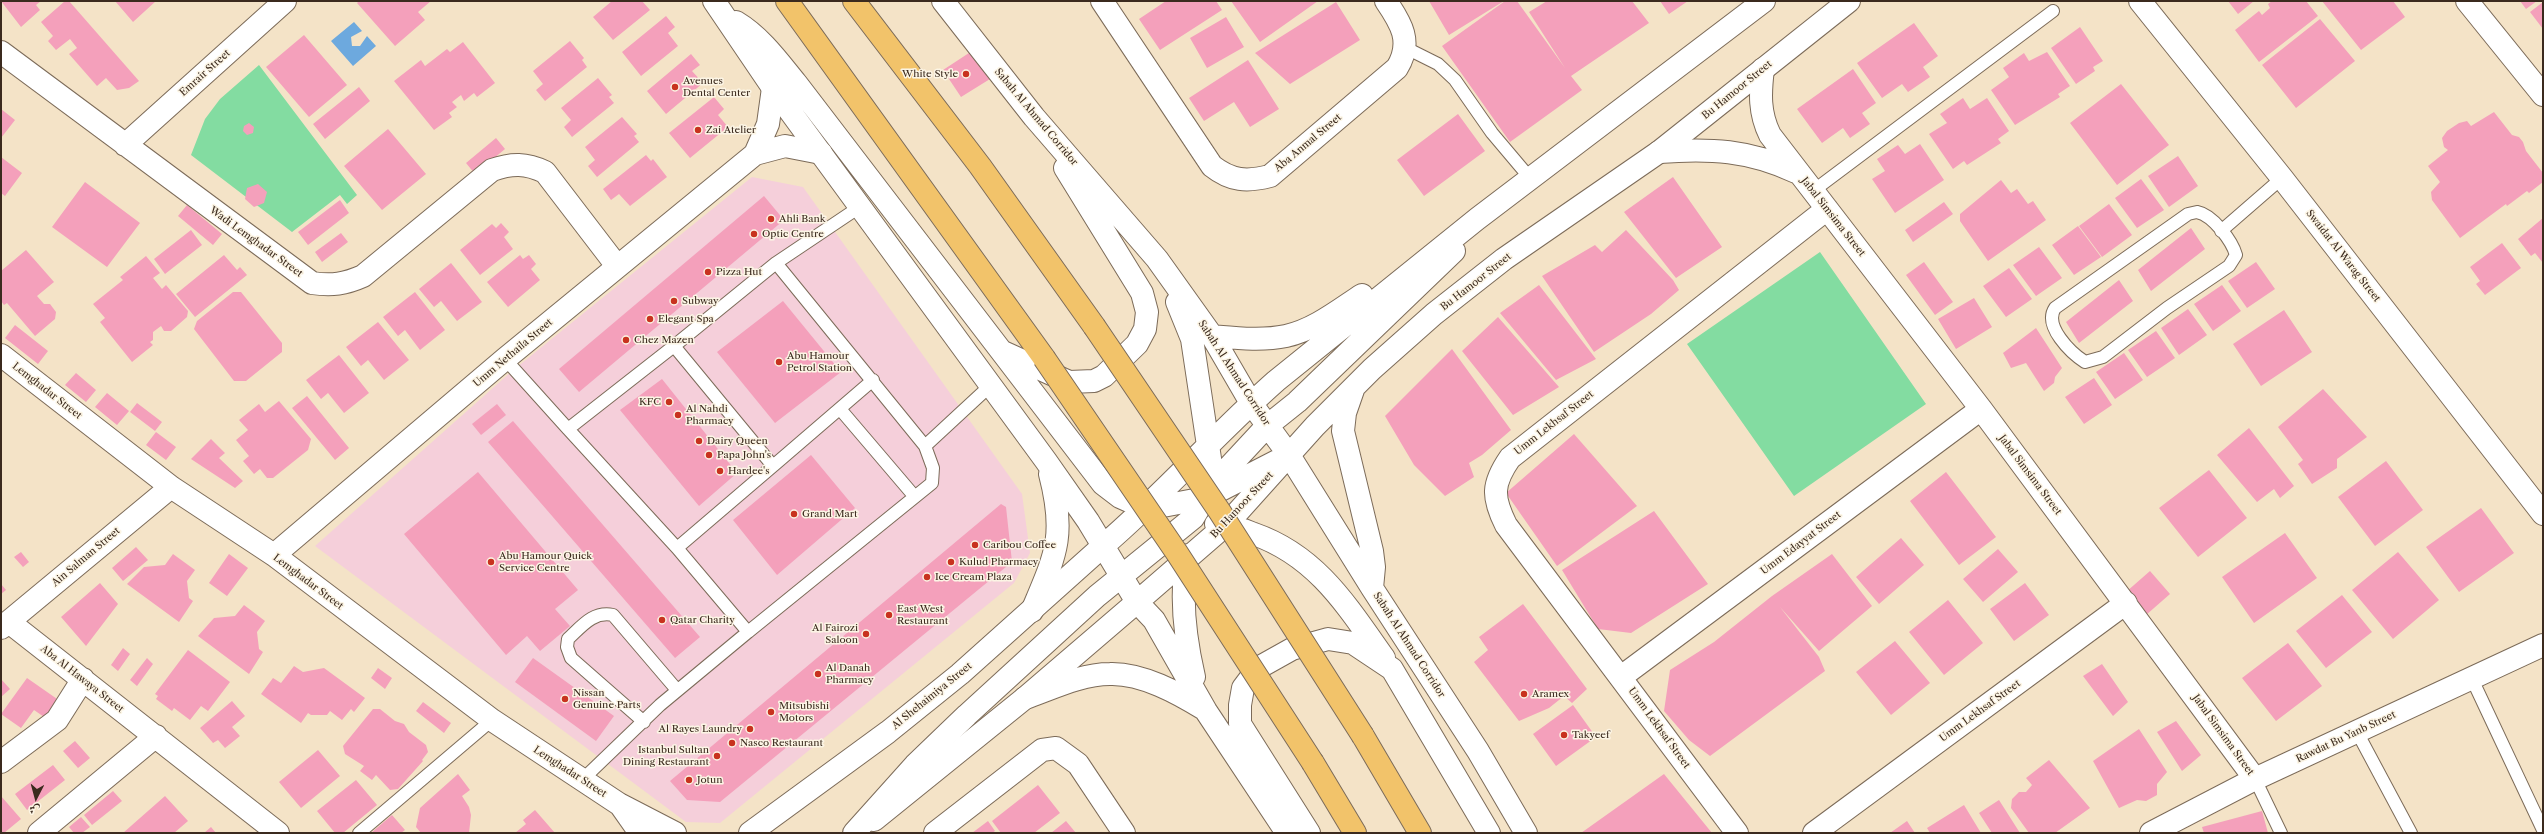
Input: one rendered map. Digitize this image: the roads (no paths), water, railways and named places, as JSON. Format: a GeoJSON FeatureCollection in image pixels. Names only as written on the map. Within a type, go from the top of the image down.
{"type":"FeatureCollection","features":[{"type":"Feature","properties":{"kind":"highway"},"geometry":{"type":"LineString","coordinates":[[788,1],[1044,358],[1177,553],[1313,764],[1355,833]]}},
{"type":"Feature","properties":{"kind":"highway"},"geometry":{"type":"LineString","coordinates":[[854,1],[980,166],[1094,326],[1220,512],[1363,736],[1420,833]]}},
{"type":"Feature","properties":{"kind":"street","name":"Emrair Street"},"geometry":{"type":"LineString","coordinates":[[125,145],[285,1]]}},
{"type":"Feature","properties":{"kind":"street","name":"Sabah Al Ahmad Corridor"},"geometry":{"type":"LineString","coordinates":[[943,1],[1034,117],[1157,259],[1212,336],[1251,403],[1289,455],[1372,588],[1478,751],[1526,833]]}},
{"type":"Feature","properties":{"kind":"street","name":"Aba Anmal Street"},"geometry":{"type":"LineString","coordinates":[[1102,1],[1212,166],[1224,175],[1237,180],[1253,180],[1270,176],[1397,68],[1406,48]]}},
{"type":"Feature","properties":{"kind":"street"},"geometry":{"type":"LineString","coordinates":[[1386,1],[1402,24],[1406,48]]}},
{"type":"Feature","properties":{"kind":"street"},"geometry":{"type":"LineString","coordinates":[[1103,546],[1147,509],[1251,403],[1477,219],[1764,1]]}},
{"type":"Feature","properties":{"kind":"street","name":"Bu Hamoor Street"},"geometry":{"type":"LineString","coordinates":[[1137,602],[1186,562],[1227,524],[1289,455],[1354,387],[1434,314],[1504,259],[1659,152],[1849,1]]}},
{"type":"Feature","properties":{"kind":"street","name":"Swaidat Al Warag Street"},"geometry":{"type":"LineString","coordinates":[[2140,1],[2537,493],[2543,514]]}},
{"type":"Feature","properties":{"kind":"street"},"geometry":{"type":"LineString","coordinates":[[2467,1],[2543,95]]}},
{"type":"Feature","properties":{"kind":"street"},"geometry":{"type":"LineString","coordinates":[[719,8],[773,88],[992,384],[1046,461],[1103,546],[1137,602],[1154,620],[1206,711],[1287,833]]}},
{"type":"Feature","properties":{"kind":"street"},"geometry":{"type":"LineString","coordinates":[[719,8],[748,29],[796,83],[1103,484],[1120,497],[1147,509],[1207,497],[1289,455]]}},
{"type":"Feature","properties":{"kind":"street","name":"Wadi Lemghadar Street"},"geometry":{"type":"LineString","coordinates":[[1,52],[312,283],[331,286],[347,283],[363,276],[492,170],[518,164],[532,166],[545,172],[617,266]]}},
{"type":"Feature","properties":{"kind":"street","name":"Jabal Simsima Street"},"geometry":{"type":"LineString","coordinates":[[1763,69],[1761,105],[1763,120],[1770,134],[1981,409],[2255,779]]}},
{"type":"Feature","properties":{"kind":"street","name":"Umm Nethaila Street"},"geometry":{"type":"LineString","coordinates":[[755,154],[768,124],[773,88]]}},
{"type":"Feature","properties":{"kind":"street"},"geometry":{"type":"LineString","coordinates":[[1000,350],[1069,382],[1094,381],[1104,376],[1137,344],[1146,329],[1147,312],[1142,293],[1034,117]]}},
{"type":"Feature","properties":{"kind":"street","name":"Umm Nethaila Street"},"geometry":{"type":"LineString","coordinates":[[274,555],[505,359],[755,154],[785,146],[821,153]]}},
{"type":"Feature","properties":{"kind":"street","name":"Jabal Simsima Street"},"geometry":{"type":"LineString","coordinates":[[1659,152],[1688,150],[1747,154],[1770,159],[1800,174]]}},
{"type":"Feature","properties":{"kind":"street","name":"Umm Lekhsaf Street"},"geometry":{"type":"LineString","coordinates":[[1736,833],[1506,525],[1498,510],[1494,491],[1499,474],[1510,458],[1827,209]]}},
{"type":"Feature","properties":{"kind":"street"},"geometry":{"type":"LineString","coordinates":[[1212,336],[1269,338],[1287,336],[1305,329],[1329,317],[1477,219]]}},
{"type":"Feature","properties":{"kind":"street"},"geometry":{"type":"LineString","coordinates":[[1206,711],[1188,652],[1184,622],[1186,562],[1193,523],[1207,497],[1228,468],[1268,426],[1297,402],[1432,274],[1456,248],[1477,219]]}},
{"type":"Feature","properties":{"kind":"street"},"geometry":{"type":"LineString","coordinates":[[1157,259],[1192,339],[1212,472],[1207,497]]}},
{"type":"Feature","properties":{"kind":"street","name":"Lemghadar Street"},"geometry":{"type":"LineString","coordinates":[[1,355],[171,487],[274,555],[492,720],[619,804],[675,833]]}},
{"type":"Feature","properties":{"kind":"street"},"geometry":{"type":"LineString","coordinates":[[1354,387],[1345,413],[1343,431],[1372,550],[1374,567],[1372,588]]}},
{"type":"Feature","properties":{"kind":"street","name":"Umm Edayyat Street"},"geometry":{"type":"LineString","coordinates":[[1621,677],[1981,409]]}},
{"type":"Feature","properties":{"kind":"street"},"geometry":{"type":"LineString","coordinates":[[1032,611],[1054,560],[1059,529],[1055,494],[1046,461]]}},
{"type":"Feature","properties":{"kind":"street","name":"Ain Salman Street"},"geometry":{"type":"LineString","coordinates":[[5,625],[171,487]]}},
{"type":"Feature","properties":{"kind":"street"},"geometry":{"type":"LineString","coordinates":[[1103,546],[1133,530],[1151,525],[1193,523],[1227,524],[1276,541],[1300,555],[1349,608],[1392,669],[1489,833]]}},
{"type":"Feature","properties":{"kind":"street"},"geometry":{"type":"LineString","coordinates":[[854,833],[915,765],[1121,576],[1193,523]]}},
{"type":"Feature","properties":{"kind":"street","name":"Al Shehaimiya Street"},"geometry":{"type":"LineString","coordinates":[[750,833],[888,732],[960,674],[1103,546]]}},
{"type":"Feature","properties":{"kind":"street"},"geometry":{"type":"LineString","coordinates":[[858,833],[1024,698],[1137,602]]}},
{"type":"Feature","properties":{"kind":"street","name":"Umm Lekhsaf Street"},"geometry":{"type":"LineString","coordinates":[[1814,833],[2126,603]]}},
{"type":"Feature","properties":{"kind":"street","name":"Aba Al Hawaya Street"},"geometry":{"type":"LineString","coordinates":[[5,625],[82,679],[278,833]]}},
{"type":"Feature","properties":{"kind":"street"},"geometry":{"type":"LineString","coordinates":[[1309,833],[1240,724],[1240,705],[1243,688],[1258,668],[1292,649],[1328,639],[1353,643],[1392,669]]}},
{"type":"Feature","properties":{"kind":"street","name":"Rawdat Bu Yanb Street"},"geometry":{"type":"LineString","coordinates":[[2156,832],[2255,779],[2543,645]]}},
{"type":"Feature","properties":{"kind":"street"},"geometry":{"type":"LineString","coordinates":[[1024,698],[1076,680],[1110,674],[1144,680],[1177,692],[1206,711]]}},
{"type":"Feature","properties":{"kind":"street"},"geometry":{"type":"LineString","coordinates":[[1,762],[57,720],[82,679]]}},
{"type":"Feature","properties":{"kind":"street"},"geometry":{"type":"LineString","coordinates":[[39,833],[156,736]]}},
{"type":"Feature","properties":{"kind":"street"},"geometry":{"type":"LineString","coordinates":[[942,830],[1042,750],[1056,748],[1078,764],[1124,833]]}},
{"type":"Feature","properties":{"kind":"street","name":"Lemghadar Street"},"geometry":{"type":"LineString","coordinates":[[619,804],[640,833]]}},
{"type":"Feature","properties":{"kind":"lane"},"geometry":{"type":"LineString","coordinates":[[1813,191],[2053,11]]}},
{"type":"Feature","properties":{"kind":"lane"},"geometry":{"type":"LineString","coordinates":[[1406,48],[1438,64],[1455,80],[1492,133],[1530,178]]}},
{"type":"Feature","properties":{"kind":"lane"},"geometry":{"type":"LineString","coordinates":[[2221,231],[2282,178]]}},
{"type":"Feature","properties":{"kind":"lane"},"geometry":{"type":"LineString","coordinates":[[568,429],[674,346],[776,263],[861,206]]}},
{"type":"Feature","properties":{"kind":"lane"},"geometry":{"type":"LineString","coordinates":[[2197,212],[2207,215],[2221,231],[2234,248],[2236,255],[2229,266],[2167,308],[2104,357],[2085,362],[2073,353],[2052,325],[2051,316],[2055,308],[2188,214],[2197,212]]}},
{"type":"Feature","properties":{"kind":"lane"},"geometry":{"type":"LineString","coordinates":[[582,780],[677,690],[932,483],[933,468],[925,446],[873,380],[776,263]]}},
{"type":"Feature","properties":{"kind":"lane"},"geometry":{"type":"LineString","coordinates":[[674,346],[773,466]]}},
{"type":"Feature","properties":{"kind":"lane"},"geometry":{"type":"LineString","coordinates":[[505,359],[677,548],[748,632]]}},
{"type":"Feature","properties":{"kind":"lane"},"geometry":{"type":"LineString","coordinates":[[677,548],[873,380]]}},
{"type":"Feature","properties":{"kind":"lane"},"geometry":{"type":"LineString","coordinates":[[925,446],[992,384]]}},
{"type":"Feature","properties":{"kind":"lane"},"geometry":{"type":"LineString","coordinates":[[840,409],[915,497]]}},
{"type":"Feature","properties":{"kind":"lane"},"geometry":{"type":"LineString","coordinates":[[644,722],[571,658],[567,647],[568,639],[593,617],[602,612],[613,615],[677,690]]}},
{"type":"Feature","properties":{"kind":"lane"},"geometry":{"type":"LineString","coordinates":[[2472,679],[2543,830]]}},
{"type":"Feature","properties":{"kind":"lane"},"geometry":{"type":"LineString","coordinates":[[359,833],[492,720]]}},
{"type":"Feature","properties":{"kind":"lane"},"geometry":{"type":"LineString","coordinates":[[2357,732],[2411,833]]}},
{"type":"Feature","properties":{"kind":"lane"},"geometry":{"type":"LineString","coordinates":[[2255,779],[2281,833]]}},
{"type":"Feature","properties":{"kind":"water"},"geometry":{"type":"Polygon","coordinates":[[[354,22],[362,31],[351,37],[352,46],[360,46],[367,36],[376,46],[353,66],[331,41],[354,22]]]}},
{"type":"Feature","properties":{"kind":"place","name":"White Style"},"geometry":{"type":"Point","coordinates":[966,74]}},
{"type":"Feature","properties":{"kind":"place","name":"Avenues Dental Center"},"geometry":{"type":"Point","coordinates":[675,87]}},
{"type":"Feature","properties":{"kind":"place","name":"Zai Atelier"},"geometry":{"type":"Point","coordinates":[698,130]}},
{"type":"Feature","properties":{"kind":"place","name":"Ahli Bank"},"geometry":{"type":"Point","coordinates":[771,219]}},
{"type":"Feature","properties":{"kind":"place","name":"Optic Centre"},"geometry":{"type":"Point","coordinates":[754,234]}},
{"type":"Feature","properties":{"kind":"place","name":"Pizza Hut"},"geometry":{"type":"Point","coordinates":[708,272]}},
{"type":"Feature","properties":{"kind":"place","name":"Subway"},"geometry":{"type":"Point","coordinates":[674,301]}},
{"type":"Feature","properties":{"kind":"place","name":"Elegant Spa"},"geometry":{"type":"Point","coordinates":[650,319]}},
{"type":"Feature","properties":{"kind":"place","name":"Chez Mazen"},"geometry":{"type":"Point","coordinates":[626,340]}},
{"type":"Feature","properties":{"kind":"place","name":"Abu Hamour Petrol Station"},"geometry":{"type":"Point","coordinates":[779,362]}},
{"type":"Feature","properties":{"kind":"place","name":"KFC"},"geometry":{"type":"Point","coordinates":[669,402]}},
{"type":"Feature","properties":{"kind":"place","name":"Al Nahdi Pharmacy"},"geometry":{"type":"Point","coordinates":[678,415]}},
{"type":"Feature","properties":{"kind":"place","name":"Dairy Queen"},"geometry":{"type":"Point","coordinates":[699,441]}},
{"type":"Feature","properties":{"kind":"place","name":"Papa John's"},"geometry":{"type":"Point","coordinates":[709,455]}},
{"type":"Feature","properties":{"kind":"place","name":"Hardee's"},"geometry":{"type":"Point","coordinates":[720,471]}},
{"type":"Feature","properties":{"kind":"place","name":"Grand Mart"},"geometry":{"type":"Point","coordinates":[794,514]}},
{"type":"Feature","properties":{"kind":"place","name":"Caribou Coffee"},"geometry":{"type":"Point","coordinates":[975,545]}},
{"type":"Feature","properties":{"kind":"place","name":"Abu Hamour Quick Service Centre"},"geometry":{"type":"Point","coordinates":[491,562]}},
{"type":"Feature","properties":{"kind":"place","name":"Kulud Pharmacy"},"geometry":{"type":"Point","coordinates":[951,562]}},
{"type":"Feature","properties":{"kind":"place","name":"Ice Cream Plaza"},"geometry":{"type":"Point","coordinates":[927,577]}},
{"type":"Feature","properties":{"kind":"place","name":"East West Restaurant"},"geometry":{"type":"Point","coordinates":[889,615]}},
{"type":"Feature","properties":{"kind":"place","name":"Qatar Charity"},"geometry":{"type":"Point","coordinates":[662,620]}},
{"type":"Feature","properties":{"kind":"place","name":"Al Fairozi Saloon"},"geometry":{"type":"Point","coordinates":[866,634]}},
{"type":"Feature","properties":{"kind":"place","name":"Al Danah Pharmacy"},"geometry":{"type":"Point","coordinates":[818,674]}},
{"type":"Feature","properties":{"kind":"place","name":"Aramex"},"geometry":{"type":"Point","coordinates":[1524,694]}},
{"type":"Feature","properties":{"kind":"place","name":"Nissan Genuine Parts"},"geometry":{"type":"Point","coordinates":[565,699]}},
{"type":"Feature","properties":{"kind":"place","name":"Mitsubishi Motors"},"geometry":{"type":"Point","coordinates":[771,712]}},
{"type":"Feature","properties":{"kind":"place","name":"Al Rayes Laundry"},"geometry":{"type":"Point","coordinates":[750,729]}},
{"type":"Feature","properties":{"kind":"place","name":"Takyeef"},"geometry":{"type":"Point","coordinates":[1564,735]}},
{"type":"Feature","properties":{"kind":"place","name":"Nasco Restaurant"},"geometry":{"type":"Point","coordinates":[732,743]}},
{"type":"Feature","properties":{"kind":"place","name":"Istanbul Sultan Dining Restaurant"},"geometry":{"type":"Point","coordinates":[717,756]}},
{"type":"Feature","properties":{"kind":"place","name":"Jotun"},"geometry":{"type":"Point","coordinates":[689,780]}}]}
